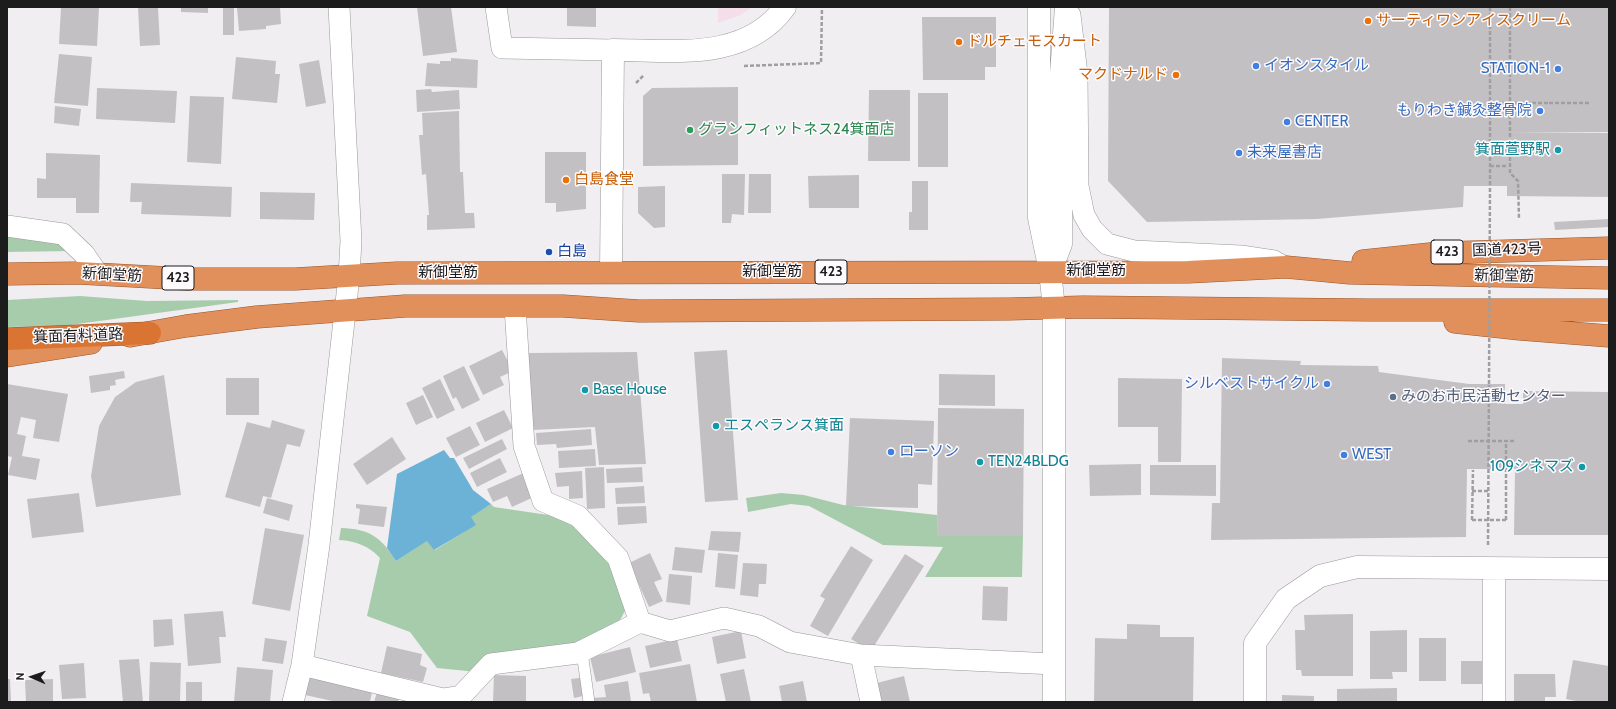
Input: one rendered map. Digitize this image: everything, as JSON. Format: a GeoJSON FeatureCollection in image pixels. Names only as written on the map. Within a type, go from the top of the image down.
{"type":"FeatureCollection","features":[{"type":"Feature","properties":{"kind":"highway","name":"国道423号"},"geometry":{"type":"LineString","coordinates":[[1286,267],[1330,265],[1439,253],[1609,248]]}},
{"type":"Feature","properties":{"kind":"highway","name":"新御堂筋"},"geometry":{"type":"LineString","coordinates":[[7,274],[97,273],[187,278],[295,279],[397,273],[1188,272],[1286,267],[1350,273],[1609,278]]}},
{"type":"Feature","properties":{"kind":"highway"},"geometry":{"type":"LineString","coordinates":[[7,356],[186,326],[257,317],[404,306],[568,306],[639,311],[1054,308],[1083,306],[1369,310],[1609,310]]}},
{"type":"Feature","properties":{"kind":"highway"},"geometry":{"type":"LineString","coordinates":[[1369,310],[1520,329],[1609,336]]}},
{"type":"Feature","properties":{"kind":"highway","name":"箕面有料道路"},"geometry":{"type":"LineString","coordinates":[[7,339],[150,333]]}},
{"type":"Feature","properties":{"kind":"street"},"geometry":{"type":"LineString","coordinates":[[293,702],[302,665],[319,545],[349,276],[351,241],[339,7]]}},
{"type":"Feature","properties":{"kind":"street"},"geometry":{"type":"LineString","coordinates":[[496,7],[502,48],[613,50],[709,50],[730,46],[753,36],[763,29],[785,7]]}},
{"type":"Feature","properties":{"kind":"street"},"geometry":{"type":"LineString","coordinates":[[1039,7],[1039,218],[1050,271],[1054,308],[1054,702]]}},
{"type":"Feature","properties":{"kind":"street"},"geometry":{"type":"LineString","coordinates":[[1050,271],[1061,244],[1061,73],[1067,7]]}},
{"type":"Feature","properties":{"kind":"street"},"geometry":{"type":"LineString","coordinates":[[1067,7],[1077,74],[1078,186],[1084,215],[1092,229],[1107,244],[1134,251],[1241,256],[1274,261],[1286,267]]}},
{"type":"Feature","properties":{"kind":"street"},"geometry":{"type":"LineString","coordinates":[[611,272],[613,50]]}},
{"type":"Feature","properties":{"kind":"street"},"geometry":{"type":"LineString","coordinates":[[7,226],[63,234],[84,254],[97,273]]}},
{"type":"Feature","properties":{"kind":"street"},"geometry":{"type":"LineString","coordinates":[[515,307],[524,446],[543,501],[578,516],[618,558],[640,622]]}},
{"type":"Feature","properties":{"kind":"street"},"geometry":{"type":"LineString","coordinates":[[1255,702],[1255,643],[1286,599],[1320,576],[1357,567],[1491,560],[1609,569]]}},
{"type":"Feature","properties":{"kind":"street"},"geometry":{"type":"LineString","coordinates":[[1491,560],[1494,702]]}},
{"type":"Feature","properties":{"kind":"street"},"geometry":{"type":"LineString","coordinates":[[302,665],[443,700],[461,696],[491,664],[582,652],[640,622],[670,631],[724,618],[759,626],[790,642],[861,655],[1054,664]]}},
{"type":"Feature","properties":{"kind":"street"},"geometry":{"type":"LineString","coordinates":[[861,655],[871,702]]}},
{"type":"Feature","properties":{"kind":"lane"},"geometry":{"type":"LineString","coordinates":[[582,652],[589,702]]}},
{"type":"Feature","properties":{"kind":"path"},"geometry":{"type":"LineString","coordinates":[[736,66],[821,63],[822,7]]}},
{"type":"Feature","properties":{"kind":"path"},"geometry":{"type":"LineString","coordinates":[[1490,7],[1488,491],[1491,560]]}},
{"type":"Feature","properties":{"kind":"path"},"geometry":{"type":"LineString","coordinates":[[1510,7],[1510,173],[1518,181],[1519,218]]}},
{"type":"Feature","properties":{"kind":"path"},"geometry":{"type":"LineString","coordinates":[[632,88],[646,73]]}},
{"type":"Feature","properties":{"kind":"path"},"geometry":{"type":"LineString","coordinates":[[1490,104],[1589,103]]}},
{"type":"Feature","properties":{"kind":"path"},"geometry":{"type":"LineString","coordinates":[[1490,166],[1508,166]]}},
{"type":"Feature","properties":{"kind":"path"},"geometry":{"type":"LineString","coordinates":[[1489,395],[1516,396]]}},
{"type":"Feature","properties":{"kind":"path"},"geometry":{"type":"LineString","coordinates":[[1468,441],[1515,441]]}},
{"type":"Feature","properties":{"kind":"path"},"geometry":{"type":"LineString","coordinates":[[1473,470],[1472,520],[1506,520],[1506,441]]}},
{"type":"Feature","properties":{"kind":"path"},"geometry":{"type":"LineString","coordinates":[[1472,490],[1488,491]]}},
{"type":"Feature","properties":{"kind":"shaded area"},"geometry":{"type":"Polygon","coordinates":[[[718,7],[752,7],[741,15],[718,23],[718,7]]]}},
{"type":"Feature","properties":{"kind":"green space"},"geometry":{"type":"Polygon","coordinates":[[[7,233],[61,239],[73,251],[7,252],[7,233]]]}},
{"type":"Feature","properties":{"kind":"green space"},"geometry":{"type":"Polygon","coordinates":[[[80,296],[147,301],[238,300],[238,302],[63,326],[7,327],[7,300],[80,296]]]}},
{"type":"Feature","properties":{"kind":"green space"},"geometry":{"type":"Polygon","coordinates":[[[781,493],[804,495],[843,505],[937,515],[937,536],[1023,536],[1022,577],[925,577],[943,547],[883,545],[809,506],[791,504],[748,512],[746,498],[781,493]]]}},
{"type":"Feature","properties":{"kind":"green space"},"geometry":{"type":"Polygon","coordinates":[[[491,504],[494,507],[555,516],[578,529],[594,543],[619,576],[626,609],[619,622],[582,644],[477,672],[437,668],[410,632],[367,616],[380,558],[367,547],[339,540],[341,528],[360,530],[374,536],[380,540],[396,561],[428,540],[435,550],[475,525],[470,517],[491,504]]]}},
{"type":"Feature","properties":{"kind":"water"},"geometry":{"type":"Polygon","coordinates":[[[444,450],[450,458],[454,458],[473,490],[491,504],[471,517],[476,525],[434,550],[427,541],[396,561],[387,548],[397,474],[444,450]]]}},
{"type":"Feature","properties":{"kind":"building"},"geometry":{"type":"Polygon","coordinates":[[[61,7],[99,7],[97,46],[59,44],[61,7]]]}},
{"type":"Feature","properties":{"kind":"building"},"geometry":{"type":"Polygon","coordinates":[[[138,7],[158,7],[160,45],[140,46],[138,7]]]}},
{"type":"Feature","properties":{"kind":"building"},"geometry":{"type":"Polygon","coordinates":[[[181,7],[208,7],[208,13],[181,12],[181,7]]]}},
{"type":"Feature","properties":{"kind":"building"},"geometry":{"type":"Polygon","coordinates":[[[223,7],[234,7],[234,35],[223,35],[223,7]]]}},
{"type":"Feature","properties":{"kind":"building"},"geometry":{"type":"Polygon","coordinates":[[[280,7],[281,24],[266,26],[266,29],[239,31],[237,8],[280,7]]]}},
{"type":"Feature","properties":{"kind":"building"},"geometry":{"type":"Polygon","coordinates":[[[417,7],[451,7],[457,52],[423,56],[417,7]]]}},
{"type":"Feature","properties":{"kind":"building"},"geometry":{"type":"Polygon","coordinates":[[[567,7],[596,7],[596,27],[567,26],[567,7]]]}},
{"type":"Feature","properties":{"kind":"building","name":"CENTER"},"geometry":{"type":"Polygon","coordinates":[[[1109,7],[1609,7],[1609,132],[1508,132],[1609,133],[1609,197],[1507,196],[1507,186],[1464,186],[1463,207],[1317,219],[1147,222],[1108,181],[1109,7]]]}},
{"type":"Feature","properties":{"kind":"building","name":"ドルチェモスカート"},"geometry":{"type":"Polygon","coordinates":[[[922,17],[996,17],[996,67],[985,67],[985,80],[923,80],[922,17]]]}},
{"type":"Feature","properties":{"kind":"building"},"geometry":{"type":"Polygon","coordinates":[[[59,54],[92,57],[88,106],[54,103],[59,54]]]}},
{"type":"Feature","properties":{"kind":"building"},"geometry":{"type":"Polygon","coordinates":[[[236,57],[276,61],[275,74],[280,74],[277,103],[232,99],[236,57]]]}},
{"type":"Feature","properties":{"kind":"building"},"geometry":{"type":"Polygon","coordinates":[[[451,58],[478,60],[477,88],[425,86],[427,63],[440,64],[440,61],[451,61],[451,58]]]}},
{"type":"Feature","properties":{"kind":"building"},"geometry":{"type":"Polygon","coordinates":[[[319,60],[326,103],[306,107],[299,64],[319,60]]]}},
{"type":"Feature","properties":{"kind":"building","name":"グランフィットネス24箕面店"},"geometry":{"type":"Polygon","coordinates":[[[738,87],[738,165],[643,166],[643,96],[652,88],[738,87]]]}},
{"type":"Feature","properties":{"kind":"building"},"geometry":{"type":"Polygon","coordinates":[[[97,88],[177,91],[175,123],[96,119],[97,88]]]}},
{"type":"Feature","properties":{"kind":"building"},"geometry":{"type":"Polygon","coordinates":[[[431,89],[432,92],[459,90],[460,109],[417,112],[416,90],[431,89]]]}},
{"type":"Feature","properties":{"kind":"building"},"geometry":{"type":"Polygon","coordinates":[[[869,90],[910,90],[910,161],[868,161],[869,90]]]}},
{"type":"Feature","properties":{"kind":"building"},"geometry":{"type":"Polygon","coordinates":[[[918,93],[948,93],[948,167],[918,167],[918,93]]]}},
{"type":"Feature","properties":{"kind":"building"},"geometry":{"type":"Polygon","coordinates":[[[190,96],[224,97],[221,164],[187,162],[190,96]]]}},
{"type":"Feature","properties":{"kind":"building"},"geometry":{"type":"Polygon","coordinates":[[[55,106],[81,109],[79,126],[54,123],[55,106]]]}},
{"type":"Feature","properties":{"kind":"building"},"geometry":{"type":"Polygon","coordinates":[[[459,111],[460,172],[463,172],[465,213],[474,213],[475,228],[427,230],[427,215],[429,215],[426,174],[422,175],[419,135],[423,135],[422,113],[459,111]]]}},
{"type":"Feature","properties":{"kind":"building"},"geometry":{"type":"Polygon","coordinates":[[[545,152],[586,152],[586,209],[556,212],[556,203],[545,203],[545,152]]]}},
{"type":"Feature","properties":{"kind":"building"},"geometry":{"type":"Polygon","coordinates":[[[46,153],[100,155],[99,213],[76,213],[76,198],[37,198],[37,178],[46,179],[46,153]]]}},
{"type":"Feature","properties":{"kind":"building"},"geometry":{"type":"Polygon","coordinates":[[[722,174],[745,174],[744,215],[732,214],[731,223],[722,223],[722,174]]]}},
{"type":"Feature","properties":{"kind":"building"},"geometry":{"type":"Polygon","coordinates":[[[749,174],[771,174],[771,213],[748,213],[749,174]]]}},
{"type":"Feature","properties":{"kind":"building"},"geometry":{"type":"Polygon","coordinates":[[[859,175],[859,208],[809,208],[808,176],[859,175]]]}},
{"type":"Feature","properties":{"kind":"building"},"geometry":{"type":"Polygon","coordinates":[[[912,181],[928,181],[928,230],[909,230],[909,212],[912,212],[912,181]]]}},
{"type":"Feature","properties":{"kind":"building"},"geometry":{"type":"Polygon","coordinates":[[[131,183],[232,187],[231,217],[141,214],[142,202],[130,202],[131,183]]]}},
{"type":"Feature","properties":{"kind":"building"},"geometry":{"type":"Polygon","coordinates":[[[665,186],[665,227],[654,228],[638,213],[638,187],[665,186]]]}},
{"type":"Feature","properties":{"kind":"building"},"geometry":{"type":"Polygon","coordinates":[[[260,192],[315,193],[314,220],[260,219],[260,192]]]}},
{"type":"Feature","properties":{"kind":"building"},"geometry":{"type":"Polygon","coordinates":[[[1609,219],[1609,227],[1555,230],[1554,222],[1609,219]]]}},
{"type":"Feature","properties":{"kind":"building"},"geometry":{"type":"Polygon","coordinates":[[[502,350],[513,371],[500,377],[504,385],[483,395],[469,366],[502,350]]]}},
{"type":"Feature","properties":{"kind":"building","name":"エスペランス箕面"},"geometry":{"type":"Polygon","coordinates":[[[727,350],[738,500],[705,502],[694,352],[727,350]]]}},
{"type":"Feature","properties":{"kind":"building","name":"Base House"},"geometry":{"type":"Polygon","coordinates":[[[637,352],[646,464],[599,465],[595,427],[533,430],[527,353],[637,352]]]}},
{"type":"Feature","properties":{"kind":"building","name":"WEST"},"geometry":{"type":"Polygon","coordinates":[[[1222,358],[1301,361],[1300,365],[1378,366],[1379,372],[1469,384],[1505,384],[1505,404],[1523,404],[1523,391],[1609,392],[1609,535],[1514,535],[1515,469],[1467,469],[1466,537],[1211,540],[1212,503],[1220,503],[1222,358]]]}},
{"type":"Feature","properties":{"kind":"building"},"geometry":{"type":"Polygon","coordinates":[[[464,366],[480,400],[462,409],[456,397],[453,399],[443,376],[464,366]]]}},
{"type":"Feature","properties":{"kind":"building"},"geometry":{"type":"Polygon","coordinates":[[[124,371],[125,378],[115,380],[116,385],[110,386],[110,390],[91,393],[89,376],[124,371]]]}},
{"type":"Feature","properties":{"kind":"building"},"geometry":{"type":"Polygon","coordinates":[[[939,374],[995,375],[995,406],[939,405],[939,374]]]}},
{"type":"Feature","properties":{"kind":"building"},"geometry":{"type":"Polygon","coordinates":[[[164,375],[181,495],[96,507],[91,476],[99,426],[115,397],[136,382],[164,375]]]}},
{"type":"Feature","properties":{"kind":"building"},"geometry":{"type":"Polygon","coordinates":[[[226,378],[259,378],[259,415],[226,415],[226,378]]]}},
{"type":"Feature","properties":{"kind":"building"},"geometry":{"type":"Polygon","coordinates":[[[1118,378],[1182,379],[1181,462],[1158,462],[1158,427],[1118,427],[1118,378]]]}},
{"type":"Feature","properties":{"kind":"building"},"geometry":{"type":"Polygon","coordinates":[[[440,379],[455,410],[437,419],[422,388],[440,379]]]}},
{"type":"Feature","properties":{"kind":"building"},"geometry":{"type":"Polygon","coordinates":[[[7,384],[68,394],[59,442],[33,438],[36,420],[21,417],[17,434],[26,436],[22,456],[40,459],[36,480],[8,475],[12,457],[7,456],[7,384]]]}},
{"type":"Feature","properties":{"kind":"building"},"geometry":{"type":"Polygon","coordinates":[[[423,395],[433,417],[416,425],[406,403],[423,395]]]}},
{"type":"Feature","properties":{"kind":"building","name":"TEN24BLDG"},"geometry":{"type":"Polygon","coordinates":[[[938,408],[1024,409],[1023,536],[937,536],[938,408]]]}},
{"type":"Feature","properties":{"kind":"building"},"geometry":{"type":"Polygon","coordinates":[[[504,410],[513,428],[485,442],[476,423],[504,410]]]}},
{"type":"Feature","properties":{"kind":"building","name":"ローソン"},"geometry":{"type":"Polygon","coordinates":[[[850,418],[934,421],[932,485],[918,484],[918,508],[846,506],[850,418]]]}},
{"type":"Feature","properties":{"kind":"building"},"geometry":{"type":"Polygon","coordinates":[[[272,420],[305,430],[300,447],[287,444],[271,498],[263,496],[260,507],[225,497],[247,422],[270,428],[272,420]]]}},
{"type":"Feature","properties":{"kind":"building"},"geometry":{"type":"Polygon","coordinates":[[[470,426],[480,445],[456,457],[446,438],[470,426]]]}},
{"type":"Feature","properties":{"kind":"building"},"geometry":{"type":"Polygon","coordinates":[[[591,429],[592,445],[557,448],[556,444],[537,445],[536,433],[591,429]]]}},
{"type":"Feature","properties":{"kind":"building"},"geometry":{"type":"Polygon","coordinates":[[[392,437],[406,459],[367,485],[353,464],[392,437]]]}},
{"type":"Feature","properties":{"kind":"building"},"geometry":{"type":"Polygon","coordinates":[[[502,439],[507,449],[469,469],[463,458],[502,439]]]}},
{"type":"Feature","properties":{"kind":"building"},"geometry":{"type":"Polygon","coordinates":[[[595,449],[596,466],[559,468],[558,451],[595,449]]]}},
{"type":"Feature","properties":{"kind":"building"},"geometry":{"type":"Polygon","coordinates":[[[500,458],[507,472],[477,487],[470,473],[500,458]]]}},
{"type":"Feature","properties":{"kind":"building"},"geometry":{"type":"Polygon","coordinates":[[[1141,464],[1141,495],[1090,496],[1089,465],[1141,464]]]}},
{"type":"Feature","properties":{"kind":"building"},"geometry":{"type":"Polygon","coordinates":[[[1150,465],[1216,465],[1216,496],[1150,495],[1150,465]]]}},
{"type":"Feature","properties":{"kind":"building"},"geometry":{"type":"Polygon","coordinates":[[[604,467],[605,508],[587,509],[585,468],[604,467]]]}},
{"type":"Feature","properties":{"kind":"building"},"geometry":{"type":"Polygon","coordinates":[[[642,467],[643,482],[607,483],[606,469],[642,467]]]}},
{"type":"Feature","properties":{"kind":"building"},"geometry":{"type":"Polygon","coordinates":[[[582,471],[583,498],[569,499],[569,486],[557,487],[555,473],[582,471]]]}},
{"type":"Feature","properties":{"kind":"building"},"geometry":{"type":"Polygon","coordinates":[[[526,472],[536,496],[512,507],[507,496],[493,502],[487,489],[526,472]]]}},
{"type":"Feature","properties":{"kind":"building"},"geometry":{"type":"Polygon","coordinates":[[[644,486],[645,503],[616,504],[615,488],[644,486]]]}},
{"type":"Feature","properties":{"kind":"building"},"geometry":{"type":"Polygon","coordinates":[[[79,493],[84,532],[32,538],[27,499],[79,493]]]}},
{"type":"Feature","properties":{"kind":"building"},"geometry":{"type":"Polygon","coordinates":[[[267,498],[293,505],[289,521],[263,513],[267,498]]]}},
{"type":"Feature","properties":{"kind":"building"},"geometry":{"type":"Polygon","coordinates":[[[356,504],[387,507],[384,527],[358,524],[360,509],[356,508],[356,504]]]}},
{"type":"Feature","properties":{"kind":"building"},"geometry":{"type":"Polygon","coordinates":[[[646,506],[647,523],[618,525],[617,507],[646,506]]]}},
{"type":"Feature","properties":{"kind":"building"},"geometry":{"type":"Polygon","coordinates":[[[265,528],[304,535],[290,611],[252,604],[265,528]]]}},
{"type":"Feature","properties":{"kind":"building"},"geometry":{"type":"Polygon","coordinates":[[[711,531],[741,532],[739,552],[708,550],[711,531]]]}},
{"type":"Feature","properties":{"kind":"building"},"geometry":{"type":"Polygon","coordinates":[[[851,546],[873,560],[828,636],[810,626],[825,599],[820,596],[851,546]]]}},
{"type":"Feature","properties":{"kind":"building"},"geometry":{"type":"Polygon","coordinates":[[[675,547],[705,550],[702,573],[672,570],[675,547]]]}},
{"type":"Feature","properties":{"kind":"building"},"geometry":{"type":"Polygon","coordinates":[[[650,553],[662,579],[654,582],[663,601],[649,607],[629,563],[650,553]]]}},
{"type":"Feature","properties":{"kind":"building"},"geometry":{"type":"Polygon","coordinates":[[[718,553],[738,555],[735,589],[715,587],[718,553]]]}},
{"type":"Feature","properties":{"kind":"building"},"geometry":{"type":"Polygon","coordinates":[[[905,554],[924,566],[871,651],[851,639],[905,554]]]}},
{"type":"Feature","properties":{"kind":"building"},"geometry":{"type":"Polygon","coordinates":[[[743,563],[767,564],[766,584],[759,584],[758,597],[740,595],[743,563]]]}},
{"type":"Feature","properties":{"kind":"building"},"geometry":{"type":"Polygon","coordinates":[[[669,574],[692,576],[690,605],[666,602],[669,574]]]}},
{"type":"Feature","properties":{"kind":"building"},"geometry":{"type":"Polygon","coordinates":[[[983,586],[1008,587],[1007,621],[982,620],[983,586]]]}},
{"type":"Feature","properties":{"kind":"building"},"geometry":{"type":"Polygon","coordinates":[[[223,611],[226,637],[219,637],[221,663],[188,666],[184,614],[223,611]]]}},
{"type":"Feature","properties":{"kind":"building"},"geometry":{"type":"Polygon","coordinates":[[[1353,614],[1353,676],[1302,676],[1301,670],[1296,670],[1295,630],[1305,630],[1304,615],[1353,614]]]}},
{"type":"Feature","properties":{"kind":"building"},"geometry":{"type":"Polygon","coordinates":[[[172,619],[174,645],[154,647],[153,620],[172,619]]]}},
{"type":"Feature","properties":{"kind":"building"},"geometry":{"type":"Polygon","coordinates":[[[1127,624],[1160,625],[1160,637],[1194,637],[1193,702],[1094,702],[1095,638],[1127,639],[1127,624]]]}},
{"type":"Feature","properties":{"kind":"building"},"geometry":{"type":"Polygon","coordinates":[[[1407,630],[1407,672],[1392,672],[1393,679],[1370,679],[1370,631],[1407,630]]]}},
{"type":"Feature","properties":{"kind":"building"},"geometry":{"type":"Polygon","coordinates":[[[741,631],[746,658],[717,664],[712,637],[741,631]]]}},
{"type":"Feature","properties":{"kind":"building"},"geometry":{"type":"Polygon","coordinates":[[[265,638],[287,641],[283,664],[262,661],[265,638]]]}},
{"type":"Feature","properties":{"kind":"building"},"geometry":{"type":"Polygon","coordinates":[[[1419,638],[1446,638],[1446,681],[1419,681],[1419,638]]]}},
{"type":"Feature","properties":{"kind":"building"},"geometry":{"type":"Polygon","coordinates":[[[677,639],[682,661],[650,668],[645,646],[677,639]]]}},
{"type":"Feature","properties":{"kind":"building"},"geometry":{"type":"Polygon","coordinates":[[[387,646],[422,654],[420,665],[427,668],[423,682],[381,673],[387,646]]]}},
{"type":"Feature","properties":{"kind":"building"},"geometry":{"type":"Polygon","coordinates":[[[630,647],[636,672],[596,682],[590,657],[630,647]]]}},
{"type":"Feature","properties":{"kind":"building"},"geometry":{"type":"Polygon","coordinates":[[[139,659],[143,702],[123,702],[119,660],[139,659]]]}},
{"type":"Feature","properties":{"kind":"building"},"geometry":{"type":"Polygon","coordinates":[[[1573,660],[1609,666],[1609,702],[1581,702],[1566,699],[1573,660]]]}},
{"type":"Feature","properties":{"kind":"building"},"geometry":{"type":"Polygon","coordinates":[[[1461,661],[1482,661],[1482,684],[1461,684],[1461,661]]]}},
{"type":"Feature","properties":{"kind":"building"},"geometry":{"type":"Polygon","coordinates":[[[150,662],[181,663],[180,702],[149,702],[150,662]]]}},
{"type":"Feature","properties":{"kind":"building"},"geometry":{"type":"Polygon","coordinates":[[[84,663],[86,698],[62,699],[59,665],[84,663]]]}},
{"type":"Feature","properties":{"kind":"building"},"geometry":{"type":"Polygon","coordinates":[[[690,664],[697,702],[651,702],[649,693],[643,694],[639,673],[690,664]]]}},
{"type":"Feature","properties":{"kind":"building"},"geometry":{"type":"Polygon","coordinates":[[[237,667],[273,670],[270,702],[234,702],[237,667]]]}},
{"type":"Feature","properties":{"kind":"building"},"geometry":{"type":"Polygon","coordinates":[[[744,669],[751,702],[726,702],[720,674],[744,669]]]}},
{"type":"Feature","properties":{"kind":"building"},"geometry":{"type":"Polygon","coordinates":[[[1514,674],[1555,674],[1556,697],[1545,697],[1545,702],[1514,702],[1514,674]]]}},
{"type":"Feature","properties":{"kind":"building"},"geometry":{"type":"Polygon","coordinates":[[[310,675],[373,687],[370,702],[337,702],[305,695],[310,675]]]}},
{"type":"Feature","properties":{"kind":"building"},"geometry":{"type":"Polygon","coordinates":[[[494,675],[526,676],[526,702],[493,702],[494,675]]]}},
{"type":"Feature","properties":{"kind":"building"},"geometry":{"type":"Polygon","coordinates":[[[904,676],[910,702],[878,702],[873,684],[904,676]]]}},
{"type":"Feature","properties":{"kind":"building"},"geometry":{"type":"Polygon","coordinates":[[[580,678],[583,696],[574,698],[571,679],[580,678]]]}},
{"type":"Feature","properties":{"kind":"building"},"geometry":{"type":"Polygon","coordinates":[[[7,679],[10,679],[11,702],[7,702],[7,679]]]}},
{"type":"Feature","properties":{"kind":"building"},"geometry":{"type":"Polygon","coordinates":[[[53,679],[53,702],[26,702],[25,680],[53,679]]]}},
{"type":"Feature","properties":{"kind":"building"},"geometry":{"type":"Polygon","coordinates":[[[628,681],[631,702],[593,702],[593,698],[606,697],[604,685],[628,681]]]}},
{"type":"Feature","properties":{"kind":"building"},"geometry":{"type":"Polygon","coordinates":[[[803,681],[807,702],[782,702],[779,686],[803,681]]]}},
{"type":"Feature","properties":{"kind":"building"},"geometry":{"type":"Polygon","coordinates":[[[186,682],[202,682],[202,702],[186,702],[186,682]]]}},
{"type":"Feature","properties":{"kind":"building"},"geometry":{"type":"Polygon","coordinates":[[[1397,688],[1397,702],[1337,702],[1337,689],[1397,688]]]}},
{"type":"Feature","properties":{"kind":"building"},"geometry":{"type":"Polygon","coordinates":[[[378,689],[400,695],[398,702],[374,702],[378,689]]]}},
{"type":"Feature","properties":{"kind":"building"},"geometry":{"type":"Polygon","coordinates":[[[1282,695],[1314,696],[1314,702],[1282,702],[1282,695]]]}},
{"type":"Feature","properties":{"kind":"place","name":"サーティワンアイスクリーム"},"geometry":{"type":"Point","coordinates":[1368,21]}},
{"type":"Feature","properties":{"kind":"place","name":"ドルチェモスカート"},"geometry":{"type":"Point","coordinates":[959,42]}},
{"type":"Feature","properties":{"kind":"place","name":"イオンスタイル"},"geometry":{"type":"Point","coordinates":[1256,66]}},
{"type":"Feature","properties":{"kind":"place","name":"STATION-1"},"geometry":{"type":"Point","coordinates":[1558,69]}},
{"type":"Feature","properties":{"kind":"place","name":"マクドナルド"},"geometry":{"type":"Point","coordinates":[1176,75]}},
{"type":"Feature","properties":{"kind":"place","name":"もりわき鍼灸整骨院"},"geometry":{"type":"Point","coordinates":[1540,111]}},
{"type":"Feature","properties":{"kind":"place","name":"CENTER"},"geometry":{"type":"Point","coordinates":[1287,122]}},
{"type":"Feature","properties":{"kind":"place","name":"グランフィットネス24箕面店"},"geometry":{"type":"Point","coordinates":[690,130]}},
{"type":"Feature","properties":{"kind":"place","name":"箕面萱野駅"},"geometry":{"type":"Point","coordinates":[1558,150]}},
{"type":"Feature","properties":{"kind":"place","name":"未来屋書店"},"geometry":{"type":"Point","coordinates":[1239,153]}},
{"type":"Feature","properties":{"kind":"place","name":"白島食堂"},"geometry":{"type":"Point","coordinates":[566,180]}},
{"type":"Feature","properties":{"kind":"place","name":"白島"},"geometry":{"type":"Point","coordinates":[549,252]}},
{"type":"Feature","properties":{"kind":"place","name":"シルベストサイクル"},"geometry":{"type":"Point","coordinates":[1327,384]}},
{"type":"Feature","properties":{"kind":"place","name":"Base House"},"geometry":{"type":"Point","coordinates":[585,390]}},
{"type":"Feature","properties":{"kind":"place","name":"みのお市民活動センター"},"geometry":{"type":"Point","coordinates":[1393,397]}},
{"type":"Feature","properties":{"kind":"place","name":"エスペランス箕面"},"geometry":{"type":"Point","coordinates":[716,426]}},
{"type":"Feature","properties":{"kind":"place","name":"ローソン"},"geometry":{"type":"Point","coordinates":[891,452]}},
{"type":"Feature","properties":{"kind":"place","name":"WEST"},"geometry":{"type":"Point","coordinates":[1344,455]}},
{"type":"Feature","properties":{"kind":"place","name":"TEN24BLDG"},"geometry":{"type":"Point","coordinates":[980,462]}},
{"type":"Feature","properties":{"kind":"place","name":"109シネマズ"},"geometry":{"type":"Point","coordinates":[1582,467]}}]}
